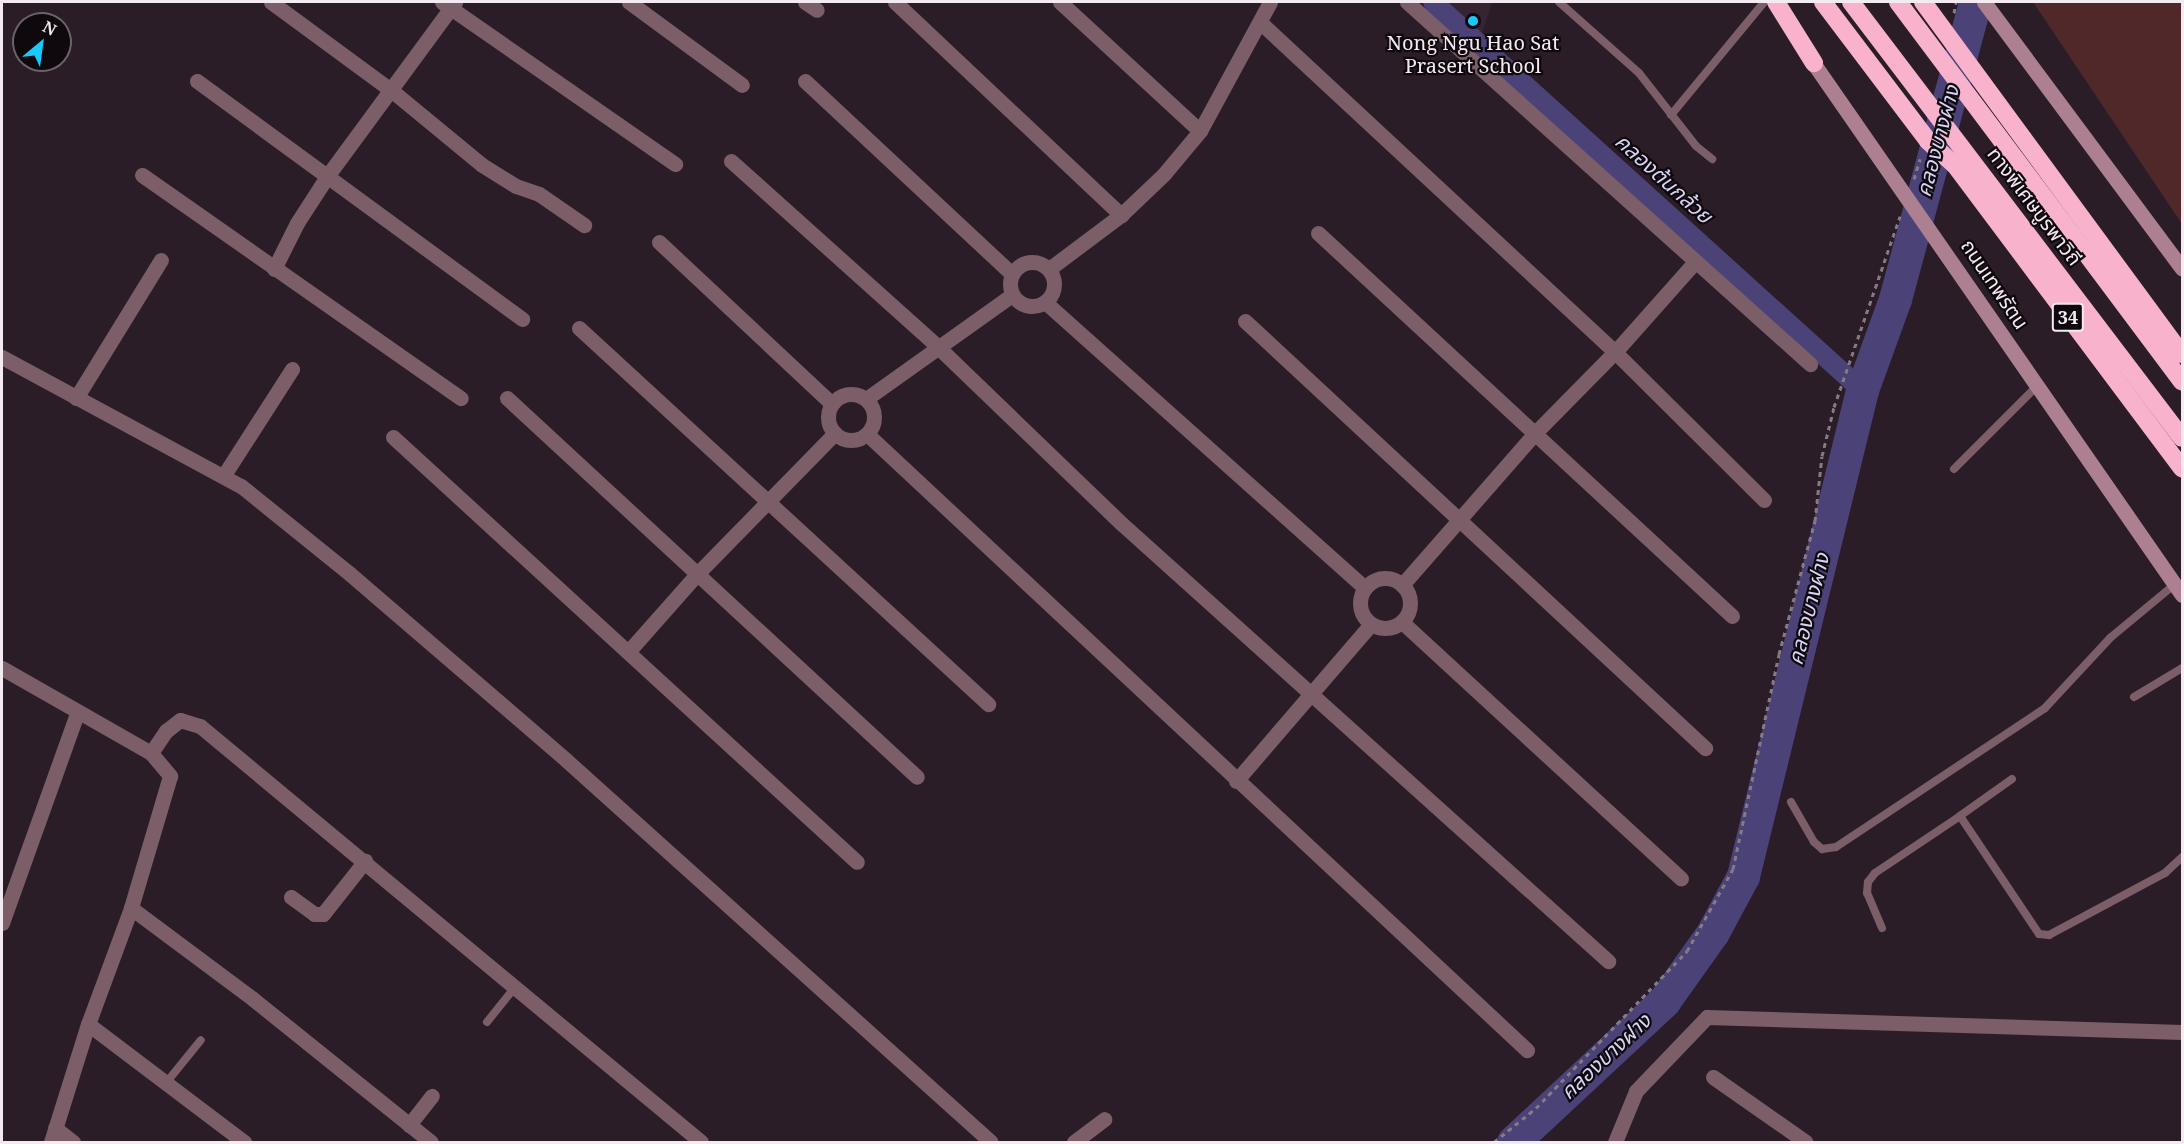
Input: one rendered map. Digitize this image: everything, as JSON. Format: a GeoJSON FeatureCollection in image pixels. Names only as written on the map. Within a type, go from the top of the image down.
{"type":"FeatureCollection","features":[{"type":"Feature","properties":{"kind":"highway"},"geometry":{"type":"LineString","coordinates":[[1776,2],[1814,63]]}},
{"type":"Feature","properties":{"kind":"highway","name":"ถนนเทพรัตน"},"geometry":{"type":"LineString","coordinates":[[1823,2],[1925,147],[1955,165],[2182,468]]}},
{"type":"Feature","properties":{"kind":"highway","name":"ทางพิเศษบูรพาวิถี"},"geometry":{"type":"LineString","coordinates":[[1851,2],[2182,438]]}},
{"type":"Feature","properties":{"kind":"highway","name":"ทางพิเศษบูรพาวิถี"},"geometry":{"type":"LineString","coordinates":[[1898,2],[2182,381]]}},
{"type":"Feature","properties":{"kind":"highway"},"geometry":{"type":"LineString","coordinates":[[1923,2],[2182,354]]}},
{"type":"Feature","properties":{"kind":"main road","name":"ถนนเทพรัตน"},"geometry":{"type":"LineString","coordinates":[[1765,2],[1814,63],[1868,139],[2179,590]]}},
{"type":"Feature","properties":{"kind":"main road"},"geometry":{"type":"LineString","coordinates":[[1984,2],[2182,268]]}},
{"type":"Feature","properties":{"kind":"street"},"geometry":{"type":"LineString","coordinates":[[271,2],[391,90],[482,165],[516,186],[539,194],[584,225]]}},
{"type":"Feature","properties":{"kind":"street"},"geometry":{"type":"LineString","coordinates":[[629,2],[742,85]]}},
{"type":"Feature","properties":{"kind":"street"},"geometry":{"type":"LineString","coordinates":[[895,2],[1121,215]]}},
{"type":"Feature","properties":{"kind":"street"},"geometry":{"type":"LineString","coordinates":[[1059,2],[1200,131]]}},
{"type":"Feature","properties":{"kind":"street"},"geometry":{"type":"LineString","coordinates":[[1049,269],[1121,215],[1164,174],[1200,131],[1261,23],[1270,2]]}},
{"type":"Feature","properties":{"kind":"street"},"geometry":{"type":"LineString","coordinates":[[1407,2],[1504,85],[1694,263],[1810,364]]}},
{"type":"Feature","properties":{"kind":"street"},"geometry":{"type":"LineString","coordinates":[[274,269],[297,223],[328,175],[391,90],[449,4],[675,164]]}},
{"type":"Feature","properties":{"kind":"street"},"geometry":{"type":"LineString","coordinates":[[1261,23],[1615,352],[1764,500]]}},
{"type":"Feature","properties":{"kind":"street"},"geometry":{"type":"LineString","coordinates":[[197,81],[522,319]]}},
{"type":"Feature","properties":{"kind":"street"},"geometry":{"type":"LineString","coordinates":[[805,81],[1012,274],[1012,295]]}},
{"type":"Feature","properties":{"kind":"street"},"geometry":{"type":"LineString","coordinates":[[731,161],[938,347],[1122,524],[1313,692],[1608,961]]}},
{"type":"Feature","properties":{"kind":"street"},"geometry":{"type":"LineString","coordinates":[[142,175],[461,398]]}},
{"type":"Feature","properties":{"kind":"street"},"geometry":{"type":"LineString","coordinates":[[1318,233],[1732,616]]}},
{"type":"Feature","properties":{"kind":"street"},"geometry":{"type":"LineString","coordinates":[[659,242],[832,404]]}},
{"type":"Feature","properties":{"kind":"street"},"geometry":{"type":"LineString","coordinates":[[76,398],[161,260]]}},
{"type":"Feature","properties":{"kind":"street"},"geometry":{"type":"LineString","coordinates":[[1012,274],[1029,261],[1049,269]]}},
{"type":"Feature","properties":{"kind":"street"},"geometry":{"type":"LineString","coordinates":[[1402,585],[1534,433],[1615,352],[1694,263]]}},
{"type":"Feature","properties":{"kind":"street"},"geometry":{"type":"LineString","coordinates":[[1012,295],[1031,306],[1045,302],[1054,291],[1049,269]]}},
{"type":"Feature","properties":{"kind":"street"},"geometry":{"type":"LineString","coordinates":[[866,399],[874,419],[867,434],[848,440],[835,433],[828,419],[832,404],[844,395],[866,399],[1012,295]]}},
{"type":"Feature","properties":{"kind":"street"},"geometry":{"type":"LineString","coordinates":[[1045,302],[1365,588]]}},
{"type":"Feature","properties":{"kind":"street"},"geometry":{"type":"LineString","coordinates":[[1245,321],[1457,521],[1705,748]]}},
{"type":"Feature","properties":{"kind":"street"},"geometry":{"type":"LineString","coordinates":[[579,328],[988,704]]}},
{"type":"Feature","properties":{"kind":"street"},"geometry":{"type":"LineString","coordinates":[[2,357],[224,475],[350,574],[566,760],[991,1143]]}},
{"type":"Feature","properties":{"kind":"street"},"geometry":{"type":"LineString","coordinates":[[224,475],[292,369]]}},
{"type":"Feature","properties":{"kind":"street"},"geometry":{"type":"LineString","coordinates":[[507,398],[917,777]]}},
{"type":"Feature","properties":{"kind":"street"},"geometry":{"type":"LineString","coordinates":[[628,652],[697,574],[835,433]]}},
{"type":"Feature","properties":{"kind":"street"},"geometry":{"type":"LineString","coordinates":[[867,434],[1236,781],[1527,1050]]}},
{"type":"Feature","properties":{"kind":"street"},"geometry":{"type":"LineString","coordinates":[[393,437],[857,862]]}},
{"type":"Feature","properties":{"kind":"street"},"geometry":{"type":"LineString","coordinates":[[1379,579],[1402,585],[1409,608],[1401,622],[1387,628],[1371,624],[1361,611],[1365,588],[1379,579]]}},
{"type":"Feature","properties":{"kind":"street"},"geometry":{"type":"LineString","coordinates":[[1401,622],[1681,879]]}},
{"type":"Feature","properties":{"kind":"street"},"geometry":{"type":"LineString","coordinates":[[1236,781],[1371,624]]}},
{"type":"Feature","properties":{"kind":"street"},"geometry":{"type":"LineString","coordinates":[[2,668],[77,714],[151,753],[170,776],[131,908],[88,1024],[53,1135],[73,1143]]}},
{"type":"Feature","properties":{"kind":"street"},"geometry":{"type":"LineString","coordinates":[[2,923],[77,714]]}},
{"type":"Feature","properties":{"kind":"street"},"geometry":{"type":"LineString","coordinates":[[151,753],[166,731],[180,720],[191,721],[365,861],[701,1143]]}},
{"type":"Feature","properties":{"kind":"street"},"geometry":{"type":"LineString","coordinates":[[291,897],[314,914],[323,914],[365,861]]}},
{"type":"Feature","properties":{"kind":"street"},"geometry":{"type":"LineString","coordinates":[[131,908],[252,999],[431,1143]]}},
{"type":"Feature","properties":{"kind":"street"},"geometry":{"type":"LineString","coordinates":[[1615,1143],[1636,1091],[1707,1017],[2182,1032]]}},
{"type":"Feature","properties":{"kind":"street"},"geometry":{"type":"LineString","coordinates":[[88,1024],[244,1143]]}},
{"type":"Feature","properties":{"kind":"street"},"geometry":{"type":"LineString","coordinates":[[1713,1077],[1806,1143]]}},
{"type":"Feature","properties":{"kind":"street"},"geometry":{"type":"LineString","coordinates":[[409,1125],[432,1096]]}},
{"type":"Feature","properties":{"kind":"street"},"geometry":{"type":"LineString","coordinates":[[1074,1143],[1104,1119]]}},
{"type":"Feature","properties":{"kind":"lane"},"geometry":{"type":"LineString","coordinates":[[1559,2],[1639,73],[1696,146],[1712,159]]}},
{"type":"Feature","properties":{"kind":"lane"},"geometry":{"type":"LineString","coordinates":[[1671,115],[1765,2]]}},
{"type":"Feature","properties":{"kind":"lane"},"geometry":{"type":"LineString","coordinates":[[1954,469],[2037,386]]}},
{"type":"Feature","properties":{"kind":"lane"},"geometry":{"type":"LineString","coordinates":[[1791,802],[1814,842],[1822,849],[1836,847],[2044,708],[2084,670],[2110,638],[2179,590]]}},
{"type":"Feature","properties":{"kind":"lane"},"geometry":{"type":"LineString","coordinates":[[2134,696],[2182,668]]}},
{"type":"Feature","properties":{"kind":"lane"},"geometry":{"type":"LineString","coordinates":[[1882,928],[1867,893],[1868,882],[1875,873],[2012,779]]}},
{"type":"Feature","properties":{"kind":"lane"},"geometry":{"type":"LineString","coordinates":[[1960,816],[2039,934],[2049,935],[2165,873],[2182,857]]}},
{"type":"Feature","properties":{"kind":"lane"},"geometry":{"type":"LineString","coordinates":[[487,1022],[515,987]]}},
{"type":"Feature","properties":{"kind":"lane"},"geometry":{"type":"LineString","coordinates":[[166,1083],[201,1040]]}},
{"type":"Feature","properties":{"kind":"path"},"geometry":{"type":"LineString","coordinates":[[1953,23],[1956,2]]}},
{"type":"Feature","properties":{"kind":"path"},"geometry":{"type":"LineString","coordinates":[[1911,185],[1925,147]]}},
{"type":"Feature","properties":{"kind":"path"},"geometry":{"type":"LineString","coordinates":[[1494,1143],[1536,1108],[1687,951],[1733,869],[1779,654],[1815,521],[1822,456],[1834,407],[1904,207]]}},
{"type":"Feature","properties":{"kind":"shaded area","name":"Nong Ngu Hao Sat Prasert School"},"geometry":{"type":"Polygon","coordinates":[[[1439,2],[1492,2],[1480,40],[1439,2]]]}},
{"type":"Feature","properties":{"kind":"shaded area"},"geometry":{"type":"Polygon","coordinates":[[[2033,2],[2182,2],[2182,224],[2033,2]]]}},
{"type":"Feature","properties":{"kind":"waterway","name":"คลองต้นกล้วย"},"geometry":{"type":"LineString","coordinates":[[1433,2],[1862,390]]}},
{"type":"Feature","properties":{"kind":"waterway","name":"คลองบางฝาง"},"geometry":{"type":"LineString","coordinates":[[1513,1142],[1664,1001],[1713,932],[1743,876],[1862,390],[1895,299],[1975,2]]}},
{"type":"Feature","properties":{"kind":"place","name":"Nong Ngu Hao Sat Prasert School"},"geometry":{"type":"Point","coordinates":[1473,21]}}]}
